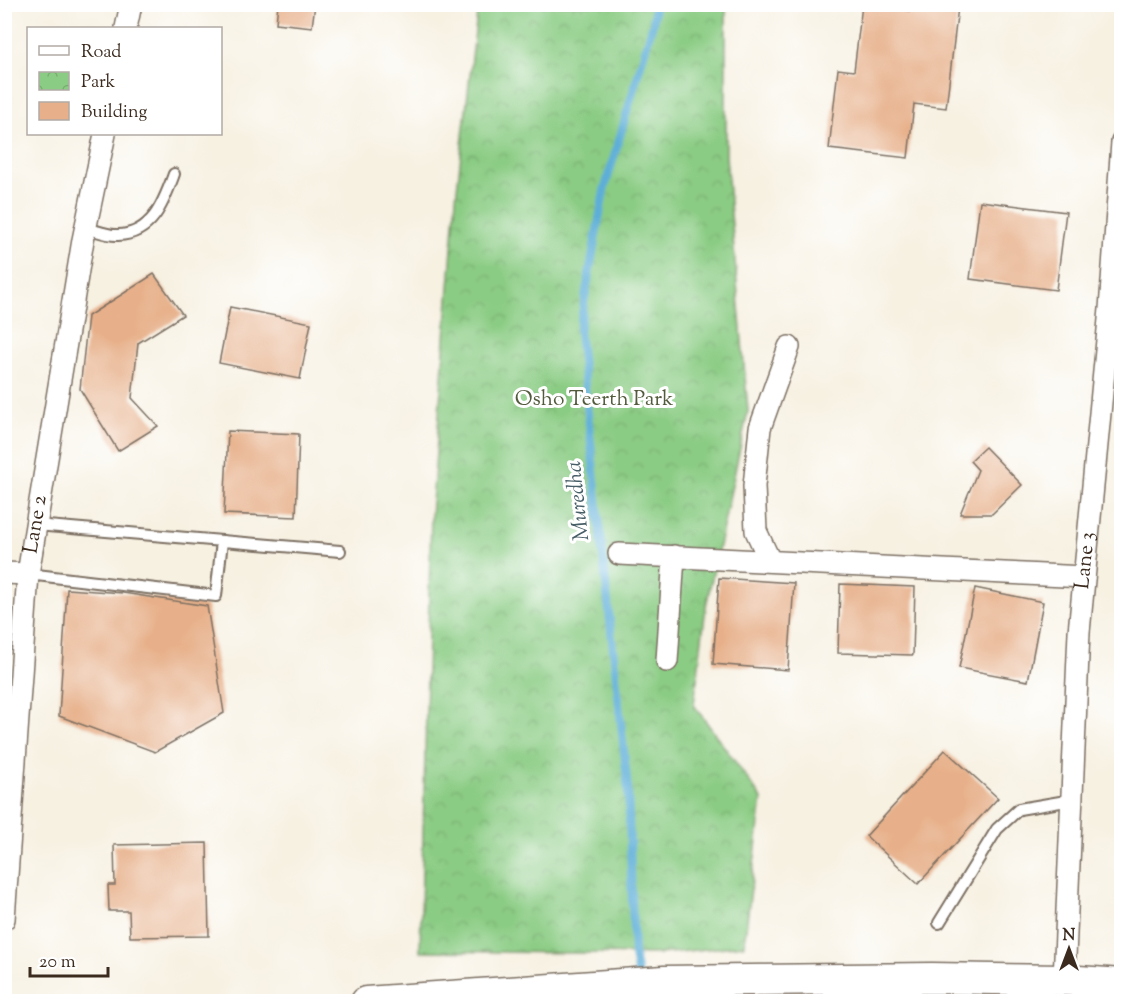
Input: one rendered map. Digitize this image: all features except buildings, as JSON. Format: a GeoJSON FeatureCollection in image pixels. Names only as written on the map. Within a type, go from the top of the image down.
{"type":"FeatureCollection","features":[{"type":"Feature","properties":{"kind":"main road"},"geometry":{"type":"LineString","coordinates":[[366,1002],[440,999],[664,981],[1030,991],[1064,980],[1122,984]]}},
{"type":"Feature","properties":{"kind":"street"},"geometry":{"type":"LineString","coordinates":[[126,27],[131,4]]}},
{"type":"Feature","properties":{"kind":"street","name":"Lane 2"},"geometry":{"type":"LineString","coordinates":[[4,919],[28,574],[86,228],[105,135]]}},
{"type":"Feature","properties":{"kind":"street","name":"Lane 3"},"geometry":{"type":"LineString","coordinates":[[1064,980],[1079,632],[1084,577],[1113,361],[1122,142]]}},
{"type":"Feature","properties":{"kind":"street"},"geometry":{"type":"LineString","coordinates":[[770,561],[756,531],[754,486],[760,428],[789,347]]}},
{"type":"Feature","properties":{"kind":"street"},"geometry":{"type":"LineString","coordinates":[[619,554],[1084,577]]}},
{"type":"Feature","properties":{"kind":"street"},"geometry":{"type":"LineString","coordinates":[[668,661],[674,556]]}},
{"type":"Feature","properties":{"kind":"street"},"geometry":{"type":"LineString","coordinates":[[4,573],[28,574]]}},
{"type":"Feature","properties":{"kind":"lane"},"geometry":{"type":"LineString","coordinates":[[86,228],[118,235],[140,228],[159,213],[174,174]]}},
{"type":"Feature","properties":{"kind":"lane"},"geometry":{"type":"LineString","coordinates":[[36,525],[340,551]]}},
{"type":"Feature","properties":{"kind":"lane"},"geometry":{"type":"LineString","coordinates":[[28,574],[216,596],[222,541]]}},
{"type":"Feature","properties":{"kind":"lane"},"geometry":{"type":"LineString","coordinates":[[939,923],[997,829],[1020,809],[1072,800]]}},
{"type":"Feature","properties":{"kind":"green space","name":"Osho Teerth Park"},"geometry":{"type":"Polygon","coordinates":[[[478,5],[726,5],[726,156],[748,411],[706,606],[694,705],[762,799],[744,945],[660,954],[420,951],[431,516],[456,198],[478,5]]]}},
{"type":"Feature","properties":{"kind":"waterway","name":"Muredha"},"geometry":{"type":"LineString","coordinates":[[638,976],[634,955],[628,789],[579,331],[604,191],[653,23],[655,4]]}}]}
